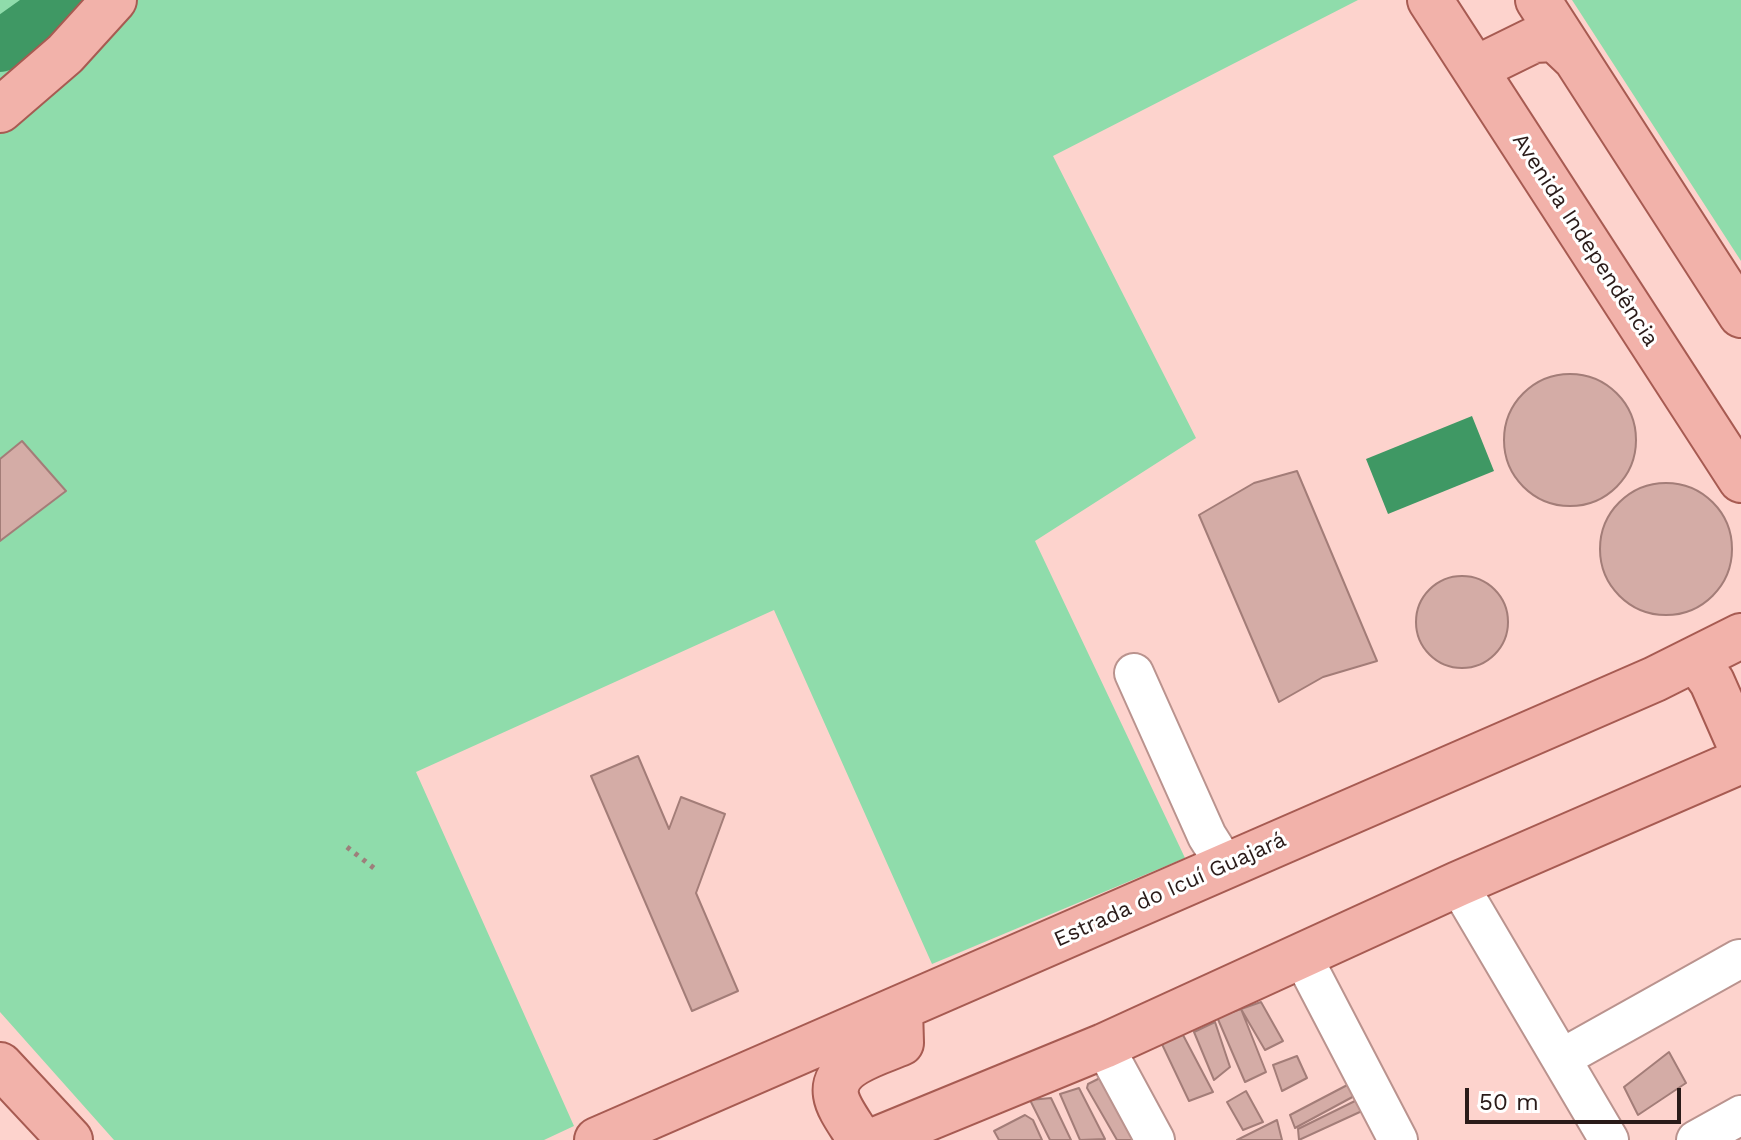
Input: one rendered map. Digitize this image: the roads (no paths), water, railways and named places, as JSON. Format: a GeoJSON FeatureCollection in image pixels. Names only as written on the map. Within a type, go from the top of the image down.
{"type":"FeatureCollection","features":[{"type":"Feature","properties":{"kind":"main road"},"geometry":{"type":"LineString","coordinates":[[0,110],[65,54],[114,0]]}},
{"type":"Feature","properties":{"kind":"main road","name":"Avenida Independência"},"geometry":{"type":"LineString","coordinates":[[1430,0],[1741,480]]}},
{"type":"Feature","properties":{"kind":"main road"},"geometry":{"type":"LineString","coordinates":[[1538,0],[1741,315]]}},
{"type":"Feature","properties":{"kind":"main road"},"geometry":{"type":"LineString","coordinates":[[1475,69],[1534,40],[1555,39],[1574,57]]}},
{"type":"Feature","properties":{"kind":"main road","name":"Estrada do Icuí Guajará"},"geometry":{"type":"LineString","coordinates":[[597,1140],[1696,659],[1741,636]]}},
{"type":"Feature","properties":{"kind":"main road"},"geometry":{"type":"LineString","coordinates":[[1696,659],[1712,682],[1741,748]]}},
{"type":"Feature","properties":{"kind":"main road"},"geometry":{"type":"LineString","coordinates":[[875,1140],[1104,1046],[1458,884],[1741,761]]}},
{"type":"Feature","properties":{"kind":"main road"},"geometry":{"type":"LineString","coordinates":[[860,1140],[836,1096],[837,1081],[850,1066],[901,1043],[900,1009]]}},
{"type":"Feature","properties":{"kind":"main road"},"geometry":{"type":"LineString","coordinates":[[0,1065],[70,1140]]}},
{"type":"Feature","properties":{"kind":"street"},"geometry":{"type":"LineString","coordinates":[[1134,673],[1207,836],[1226,866]]}},
{"type":"Feature","properties":{"kind":"street"},"geometry":{"type":"LineString","coordinates":[[1458,884],[1609,1140]]}},
{"type":"Feature","properties":{"kind":"street"},"geometry":{"type":"LineString","coordinates":[[1302,956],[1398,1140]]}},
{"type":"Feature","properties":{"kind":"street"},"geometry":{"type":"LineString","coordinates":[[1562,1058],[1739,959]]}},
{"type":"Feature","properties":{"kind":"street"},"geometry":{"type":"LineString","coordinates":[[1104,1046],[1155,1140]]}},
{"type":"Feature","properties":{"kind":"street"},"geometry":{"type":"LineString","coordinates":[[1696,1140],[1741,1115]]}},
{"type":"Feature","properties":{"kind":"waterway"},"geometry":{"type":"LineString","coordinates":[[0,46],[65,0]]}}]}
